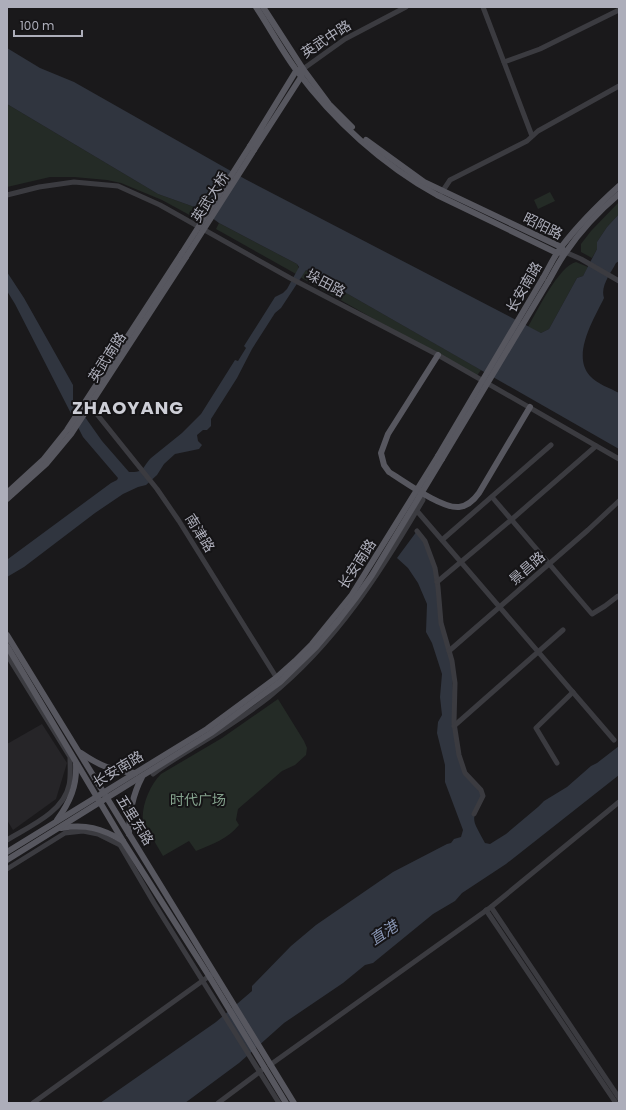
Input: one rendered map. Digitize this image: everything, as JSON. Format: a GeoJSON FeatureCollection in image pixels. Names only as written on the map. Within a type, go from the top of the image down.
{"type":"FeatureCollection","features":[{"type":"Feature","properties":{"kind":"main road","name":"昭阳路"},"geometry":{"type":"LineString","coordinates":[[256,7],[300,70],[364,139],[424,182],[563,250]]}},
{"type":"Feature","properties":{"kind":"main road","name":"昭阳路"},"geometry":{"type":"LineString","coordinates":[[263,7],[300,70],[301,77],[325,107],[361,141],[393,167],[414,182],[437,195],[557,253],[563,250]]}},
{"type":"Feature","properties":{"kind":"main road"},"geometry":{"type":"LineString","coordinates":[[252,148],[300,70]]}},
{"type":"Feature","properties":{"kind":"main road"},"geometry":{"type":"LineString","coordinates":[[252,148],[301,77]]}},
{"type":"Feature","properties":{"kind":"main road","name":"英武大桥"},"geometry":{"type":"LineString","coordinates":[[184,255],[252,148]]}},
{"type":"Feature","properties":{"kind":"main road","name":"长安南路"},"geometry":{"type":"LineString","coordinates":[[7,860],[107,799],[210,733],[279,681],[312,644],[351,596],[440,457],[563,250],[598,205],[619,186]]}},
{"type":"Feature","properties":{"kind":"main road","name":"长安南路"},"geometry":{"type":"LineString","coordinates":[[563,250],[602,209],[619,194]]}},
{"type":"Feature","properties":{"kind":"main road","name":"长安南路"},"geometry":{"type":"LineString","coordinates":[[546,280],[557,253]]}},
{"type":"Feature","properties":{"kind":"main road","name":"英武南路"},"geometry":{"type":"LineString","coordinates":[[7,499],[46,464],[88,404],[184,255]]}},
{"type":"Feature","properties":{"kind":"main road"},"geometry":{"type":"LineString","coordinates":[[438,355],[388,434],[381,453],[384,465],[389,472],[441,503],[452,507],[460,507],[471,502],[483,488],[530,407]]}},
{"type":"Feature","properties":{"kind":"main road","name":"英武南路"},"geometry":{"type":"LineString","coordinates":[[7,493],[43,460],[69,432]]}},
{"type":"Feature","properties":{"kind":"main road","name":"五里东路"},"geometry":{"type":"LineString","coordinates":[[7,635],[129,834],[212,974],[224,1001]]}},
{"type":"Feature","properties":{"kind":"main road","name":"五里东路"},"geometry":{"type":"LineString","coordinates":[[7,646],[123,841],[212,974]]}},
{"type":"Feature","properties":{"kind":"main road","name":"长安南路"},"geometry":{"type":"LineString","coordinates":[[7,852],[207,729],[279,681]]}},
{"type":"Feature","properties":{"kind":"main road"},"geometry":{"type":"LineString","coordinates":[[79,752],[94,762],[108,768],[119,772],[135,773]]}},
{"type":"Feature","properties":{"kind":"main road"},"geometry":{"type":"LineString","coordinates":[[56,822],[72,795],[76,780],[76,762]]}},
{"type":"Feature","properties":{"kind":"main road"},"geometry":{"type":"LineString","coordinates":[[129,834],[132,800],[142,776]]}},
{"type":"Feature","properties":{"kind":"main road"},"geometry":{"type":"LineString","coordinates":[[58,829],[76,826],[88,827],[109,832],[123,841]]}},
{"type":"Feature","properties":{"kind":"main road"},"geometry":{"type":"LineString","coordinates":[[224,1001],[264,1055],[265,1068],[286,1103]]}},
{"type":"Feature","properties":{"kind":"main road"},"geometry":{"type":"LineString","coordinates":[[224,1001],[256,1060],[265,1068],[294,1103]]}},
{"type":"Feature","properties":{"kind":"street","name":"英武中路"},"geometry":{"type":"LineString","coordinates":[[300,70],[345,39],[406,7]]}},
{"type":"Feature","properties":{"kind":"street"},"geometry":{"type":"LineString","coordinates":[[483,7],[532,136]]}},
{"type":"Feature","properties":{"kind":"street"},"geometry":{"type":"LineString","coordinates":[[504,62],[540,49],[619,10]]}},
{"type":"Feature","properties":{"kind":"street"},"geometry":{"type":"LineString","coordinates":[[442,192],[450,180],[527,141],[538,131],[619,86]]}},
{"type":"Feature","properties":{"kind":"street","name":"垛田路"},"geometry":{"type":"LineString","coordinates":[[7,195],[39,187],[74,182],[118,186],[160,205],[290,278],[438,355],[619,459]]}},
{"type":"Feature","properties":{"kind":"street"},"geometry":{"type":"LineString","coordinates":[[563,250],[619,281]]}},
{"type":"Feature","properties":{"kind":"street","name":"南津路"},"geometry":{"type":"LineString","coordinates":[[88,404],[157,489],[179,521],[279,681]]}},
{"type":"Feature","properties":{"kind":"street"},"geometry":{"type":"LineString","coordinates":[[442,540],[551,445]]}},
{"type":"Feature","properties":{"kind":"street"},"geometry":{"type":"LineString","coordinates":[[437,582],[596,446]]}},
{"type":"Feature","properties":{"kind":"street"},"geometry":{"type":"LineString","coordinates":[[153,774],[244,715],[279,681],[319,650],[348,616],[376,577],[423,500],[419,490]]}},
{"type":"Feature","properties":{"kind":"street"},"geometry":{"type":"LineString","coordinates":[[492,498],[592,614],[618,596],[619,597]]}},
{"type":"Feature","properties":{"kind":"street","name":"景昌路"},"geometry":{"type":"LineString","coordinates":[[449,651],[619,501]]}},
{"type":"Feature","properties":{"kind":"street"},"geometry":{"type":"LineString","coordinates":[[417,511],[614,740]]}},
{"type":"Feature","properties":{"kind":"street"},"geometry":{"type":"LineString","coordinates":[[417,532],[425,541],[435,568],[441,623],[452,661],[455,683],[454,726],[459,755],[465,773],[481,790],[483,796],[474,814]]}},
{"type":"Feature","properties":{"kind":"street"},"geometry":{"type":"LineString","coordinates":[[454,726],[564,630]]}},
{"type":"Feature","properties":{"kind":"street"},"geometry":{"type":"LineString","coordinates":[[7,655],[70,757],[69,785],[65,796],[55,810],[7,840]]}},
{"type":"Feature","properties":{"kind":"street"},"geometry":{"type":"LineString","coordinates":[[557,763],[536,728],[573,692]]}},
{"type":"Feature","properties":{"kind":"street"},"geometry":{"type":"LineString","coordinates":[[218,1103],[489,908],[619,802]]}},
{"type":"Feature","properties":{"kind":"street"},"geometry":{"type":"LineString","coordinates":[[7,869],[65,832],[83,831],[98,834],[120,845],[203,980],[224,1001]]}},
{"type":"Feature","properties":{"kind":"street"},"geometry":{"type":"LineString","coordinates":[[489,908],[619,1098]]}},
{"type":"Feature","properties":{"kind":"street"},"geometry":{"type":"LineString","coordinates":[[489,908],[618,1102]]}},
{"type":"Feature","properties":{"kind":"street"},"geometry":{"type":"LineString","coordinates":[[33,1103],[212,974]]}},
{"type":"Feature","properties":{"kind":"street"},"geometry":{"type":"LineString","coordinates":[[265,1068],[279,1103]]}},
{"type":"Feature","properties":{"kind":"shaded area"},"geometry":{"type":"Polygon","coordinates":[[[42,724],[67,763],[56,799],[13,830],[7,820],[7,744],[42,724]]]}},
{"type":"Feature","properties":{"kind":"green space"},"geometry":{"type":"Polygon","coordinates":[[[7,104],[158,194],[200,209],[195,218],[162,200],[121,183],[107,180],[74,177],[50,177],[7,187],[7,104]]]}},
{"type":"Feature","properties":{"kind":"green space"},"geometry":{"type":"Polygon","coordinates":[[[550,192],[555,201],[538,209],[534,200],[550,192]]]}},
{"type":"Feature","properties":{"kind":"green space"},"geometry":{"type":"Polygon","coordinates":[[[619,202],[619,214],[607,227],[597,242],[597,249],[592,258],[581,252],[581,244],[591,231],[619,202]]]}},
{"type":"Feature","properties":{"kind":"green space"},"geometry":{"type":"Polygon","coordinates":[[[219,223],[297,264],[299,269],[296,274],[216,229],[219,223]]]}},
{"type":"Feature","properties":{"kind":"green space"},"geometry":{"type":"Polygon","coordinates":[[[576,262],[588,267],[583,276],[577,278],[549,329],[541,333],[528,327],[556,280],[569,265],[576,262]]]}},
{"type":"Feature","properties":{"kind":"green space"},"geometry":{"type":"Polygon","coordinates":[[[306,270],[481,370],[476,377],[300,277],[306,270]]]}},
{"type":"Feature","properties":{"kind":"green space","name":"时代广场"},"geometry":{"type":"Polygon","coordinates":[[[278,699],[304,741],[307,748],[306,755],[295,765],[282,771],[238,809],[236,820],[239,825],[230,834],[219,841],[196,851],[189,841],[163,856],[143,822],[143,809],[153,784],[161,774],[222,738],[278,699]]]}},
{"type":"Feature","properties":{"kind":"water"},"geometry":{"type":"Polygon","coordinates":[[[7,48],[40,68],[74,82],[245,179],[541,333],[549,329],[577,278],[583,276],[597,249],[597,242],[607,227],[619,214],[619,261],[616,263],[609,275],[603,289],[604,298],[586,337],[583,348],[583,358],[585,367],[593,379],[619,393],[619,449],[306,270],[281,308],[275,313],[252,349],[237,378],[211,419],[211,426],[207,430],[203,430],[197,435],[198,441],[202,445],[199,449],[175,454],[164,464],[157,475],[146,485],[123,494],[95,513],[24,567],[7,577],[8,559],[118,478],[83,437],[7,291],[7,272],[24,298],[73,385],[73,400],[102,441],[129,472],[138,472],[143,469],[151,458],[182,433],[201,414],[235,360],[238,361],[246,348],[244,346],[275,297],[287,289],[299,267],[297,264],[219,223],[200,209],[158,194],[7,104],[7,48]]]}},
{"type":"Feature","properties":{"kind":"water","name":"直港"},"geometry":{"type":"Polygon","coordinates":[[[417,531],[425,541],[435,568],[440,609],[452,661],[454,723],[465,773],[483,796],[474,816],[474,820],[485,843],[490,844],[506,834],[544,801],[567,787],[591,766],[619,746],[619,775],[506,864],[462,893],[455,901],[433,914],[373,963],[365,965],[343,983],[284,1023],[239,1063],[185,1103],[100,1103],[216,1022],[252,991],[252,986],[291,946],[316,925],[393,872],[451,843],[454,839],[461,837],[463,830],[445,782],[445,765],[437,733],[438,722],[442,715],[440,697],[442,674],[432,643],[426,632],[427,604],[418,583],[408,568],[397,558],[417,531]]]}},
{"type":"Feature","properties":{"kind":"district","name":"ZHAOYANG"},"geometry":{"type":"Point","coordinates":[128,408]}}]}
